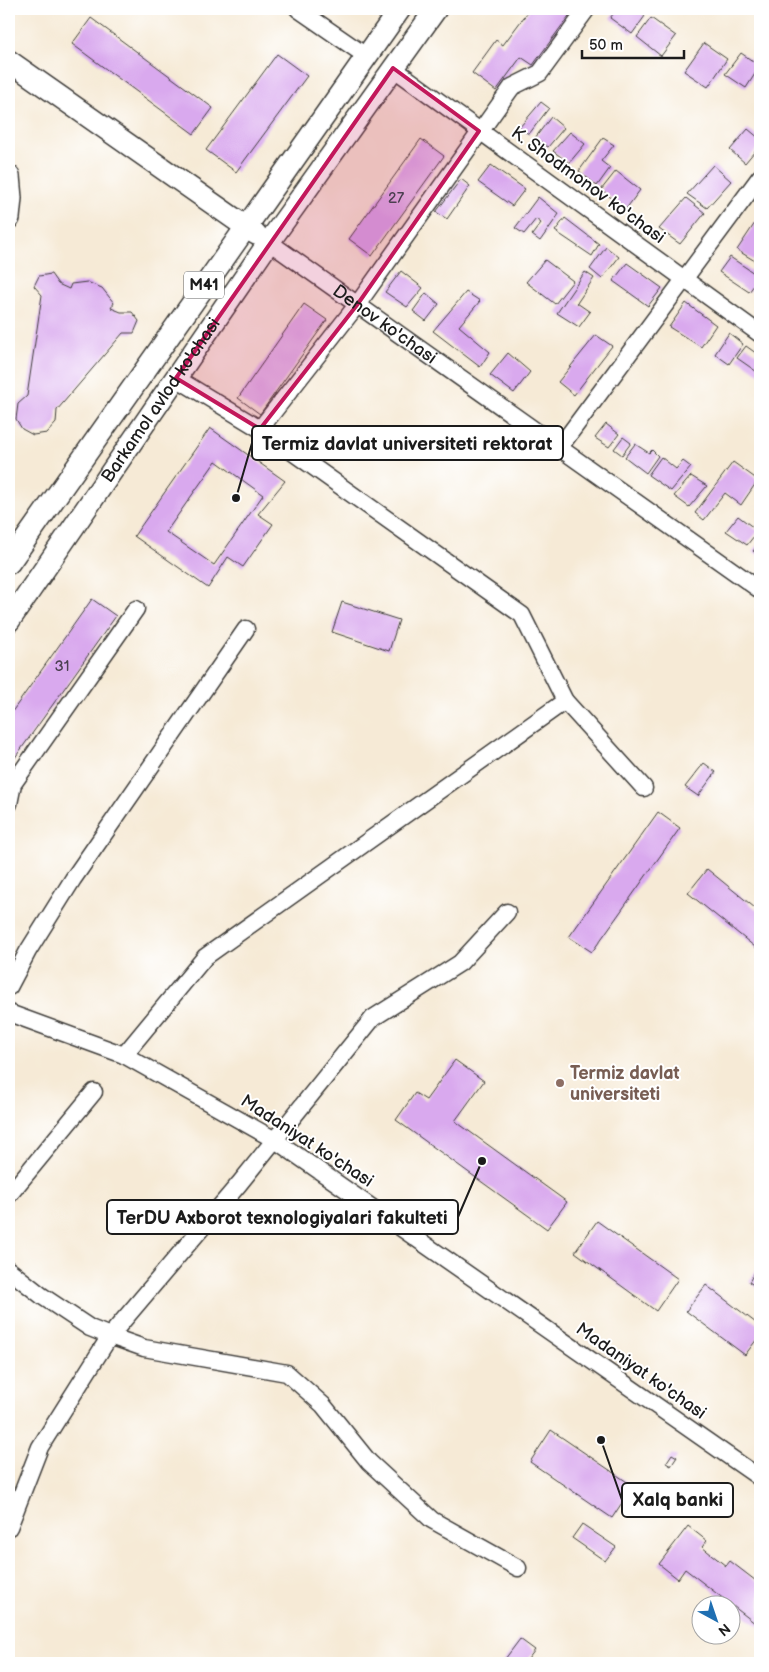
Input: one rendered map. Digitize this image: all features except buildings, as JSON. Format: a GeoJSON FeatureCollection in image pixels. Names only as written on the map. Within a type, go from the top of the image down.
{"type":"FeatureCollection","features":[{"type":"Feature","properties":{"kind":"main road","name":"Barkamol avlod ko'chasi"},"geometry":{"type":"LineString","coordinates":[[9,563],[400,9]]}},
{"type":"Feature","properties":{"kind":"main road","name":"Barkamol avlod ko'chasi"},"geometry":{"type":"LineString","coordinates":[[9,622],[269,242],[436,9]]}},
{"type":"Feature","properties":{"kind":"main road","name":"Denov ko'chasi"},"geometry":{"type":"LineString","coordinates":[[9,61],[269,242]]}},
{"type":"Feature","properties":{"kind":"main road"},"geometry":{"type":"LineString","coordinates":[[9,176],[11,198],[9,218]]}},
{"type":"Feature","properties":{"kind":"street"},"geometry":{"type":"LineString","coordinates":[[298,9],[366,56]]}},
{"type":"Feature","properties":{"kind":"street"},"geometry":{"type":"LineString","coordinates":[[260,429],[357,305],[512,88],[540,73],[587,9]]}},
{"type":"Feature","properties":{"kind":"street","name":"K. Shodmonov ko'chasi"},"geometry":{"type":"LineString","coordinates":[[393,68],[760,334]]}},
{"type":"Feature","properties":{"kind":"street"},"geometry":{"type":"LineString","coordinates":[[559,448],[760,177]]}},
{"type":"Feature","properties":{"kind":"street","name":"Denov ko'chasi"},"geometry":{"type":"LineString","coordinates":[[269,242],[760,590]]}},
{"type":"Feature","properties":{"kind":"street"},"geometry":{"type":"LineString","coordinates":[[176,378],[260,429],[522,615],[565,700],[644,788]]}},
{"type":"Feature","properties":{"kind":"street"},"geometry":{"type":"LineString","coordinates":[[9,804],[13,784],[136,609]]}},
{"type":"Feature","properties":{"kind":"street"},"geometry":{"type":"LineString","coordinates":[[9,987],[28,951],[73,879],[246,629]]}},
{"type":"Feature","properties":{"kind":"street"},"geometry":{"type":"LineString","coordinates":[[124,1055],[205,957],[565,700]]}},
{"type":"Feature","properties":{"kind":"street"},"geometry":{"type":"LineString","coordinates":[[9,1527],[40,1448],[110,1336],[373,1018],[460,964],[507,912]]}},
{"type":"Feature","properties":{"kind":"street","name":"Madaniyat ko'chasi"},"geometry":{"type":"LineString","coordinates":[[9,1012],[124,1055],[274,1140],[760,1478]]}},
{"type":"Feature","properties":{"kind":"street"},"geometry":{"type":"LineString","coordinates":[[9,1194],[94,1092]]}},
{"type":"Feature","properties":{"kind":"street"},"geometry":{"type":"LineString","coordinates":[[9,1270],[42,1296],[90,1328],[110,1336],[144,1348],[287,1373],[323,1405],[369,1462],[432,1520],[518,1568]]}},
{"type":"Feature","properties":{"kind":"highlighted area"},"geometry":{"type":"Polygon","coordinates":[[[393,68],[479,131],[357,305],[260,429],[176,378],[393,68]]]}},
{"type":"Feature","properties":{"kind":"place","name":"Termiz davlat universiteti rektorat"},"geometry":{"type":"Point","coordinates":[236,498]}},
{"type":"Feature","properties":{"kind":"place","name":"Termiz davlat universiteti"},"geometry":{"type":"Point","coordinates":[560,1083]}},
{"type":"Feature","properties":{"kind":"place","name":"TerDU Axborot texnologiyalari fakulteti"},"geometry":{"type":"Point","coordinates":[482,1161]}},
{"type":"Feature","properties":{"kind":"place","name":"Xalq banki"},"geometry":{"type":"Point","coordinates":[601,1440]}}]}
